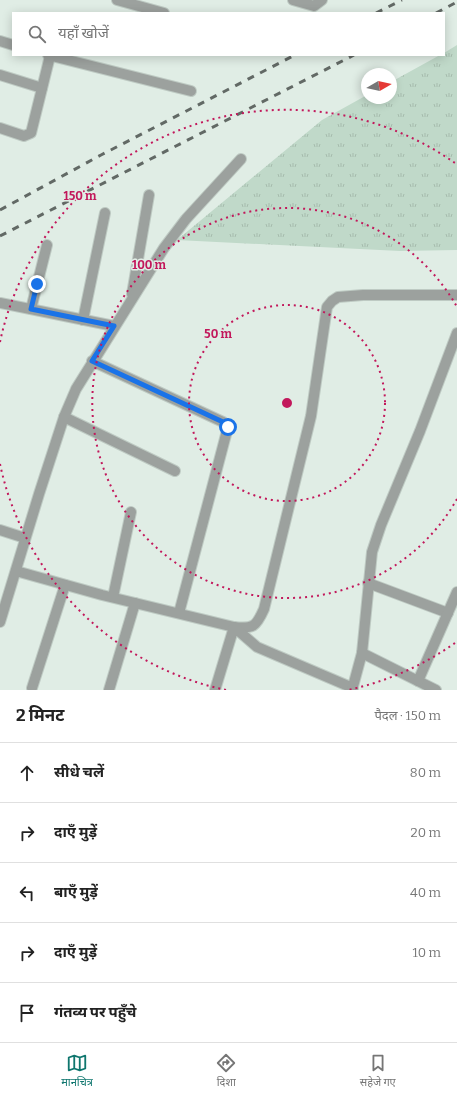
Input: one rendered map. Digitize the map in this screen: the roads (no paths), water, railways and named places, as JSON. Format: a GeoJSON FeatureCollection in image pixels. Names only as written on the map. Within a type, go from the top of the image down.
{"type":"FeatureCollection","features":[{"type":"Feature","properties":{"kind":"street"},"geometry":{"type":"LineString","coordinates":[[117,0],[160,12]]}},
{"type":"Feature","properties":{"kind":"street"},"geometry":{"type":"LineString","coordinates":[[293,0],[314,6],[322,0]]}},
{"type":"Feature","properties":{"kind":"street"},"geometry":{"type":"LineString","coordinates":[[0,41],[12,45]]}},
{"type":"Feature","properties":{"kind":"street"},"geometry":{"type":"LineString","coordinates":[[0,128],[24,136],[29,135],[49,56]]}},
{"type":"Feature","properties":{"kind":"street"},"geometry":{"type":"LineString","coordinates":[[53,56],[191,90]]}},
{"type":"Feature","properties":{"kind":"street"},"geometry":{"type":"LineString","coordinates":[[0,75],[42,88]]}},
{"type":"Feature","properties":{"kind":"street"},"geometry":{"type":"LineString","coordinates":[[0,622],[64,417],[76,389],[92,361],[164,248],[186,219],[241,159]]}},
{"type":"Feature","properties":{"kind":"street"},"geometry":{"type":"LineString","coordinates":[[131,299],[149,195]]}},
{"type":"Feature","properties":{"kind":"street"},"geometry":{"type":"LineString","coordinates":[[84,320],[105,213]]}},
{"type":"Feature","properties":{"kind":"street"},"geometry":{"type":"LineString","coordinates":[[31,309],[47,245]]}},
{"type":"Feature","properties":{"kind":"street"},"geometry":{"type":"LineString","coordinates":[[16,571],[64,585],[234,627],[252,627],[258,623],[264,609],[311,416],[327,308],[332,301],[338,297],[363,295],[457,295]]}},
{"type":"Feature","properties":{"kind":"street"},"geometry":{"type":"LineString","coordinates":[[0,303],[114,326]]}},
{"type":"Feature","properties":{"kind":"street"},"geometry":{"type":"LineString","coordinates":[[234,627],[257,647],[352,689],[362,653],[372,552],[381,525],[420,432],[457,333]]}},
{"type":"Feature","properties":{"kind":"street"},"geometry":{"type":"LineString","coordinates":[[92,361],[223,422],[228,427],[179,613]]}},
{"type":"Feature","properties":{"kind":"street"},"geometry":{"type":"LineString","coordinates":[[64,417],[175,472]]}},
{"type":"Feature","properties":{"kind":"street"},"geometry":{"type":"LineString","coordinates":[[112,597],[131,512]]}},
{"type":"Feature","properties":{"kind":"street"},"geometry":{"type":"LineString","coordinates":[[0,530],[25,538]]}},
{"type":"Feature","properties":{"kind":"street"},"geometry":{"type":"LineString","coordinates":[[368,583],[448,613]]}},
{"type":"Feature","properties":{"kind":"street"},"geometry":{"type":"LineString","coordinates":[[32,688],[64,585]]}},
{"type":"Feature","properties":{"kind":"street"},"geometry":{"type":"LineString","coordinates":[[418,681],[457,592]]}},
{"type":"Feature","properties":{"kind":"street"},"geometry":{"type":"LineString","coordinates":[[109,690],[135,603]]}},
{"type":"Feature","properties":{"kind":"street"},"geometry":{"type":"LineString","coordinates":[[215,690],[234,627]]}},
{"type":"Feature","properties":{"kind":"street"},"geometry":{"type":"LineString","coordinates":[[362,653],[436,690]]}},
{"type":"Feature","properties":{"kind":"railway"},"geometry":{"type":"LineString","coordinates":[[378,12],[402,0]]}},
{"type":"Feature","properties":{"kind":"railway"},"geometry":{"type":"LineString","coordinates":[[438,12],[457,2]]}},
{"type":"Feature","properties":{"kind":"railway"},"geometry":{"type":"LineString","coordinates":[[0,210],[101,155],[293,56]]}},
{"type":"Feature","properties":{"kind":"railway"},"geometry":{"type":"LineString","coordinates":[[0,236],[352,56]]}}]}
